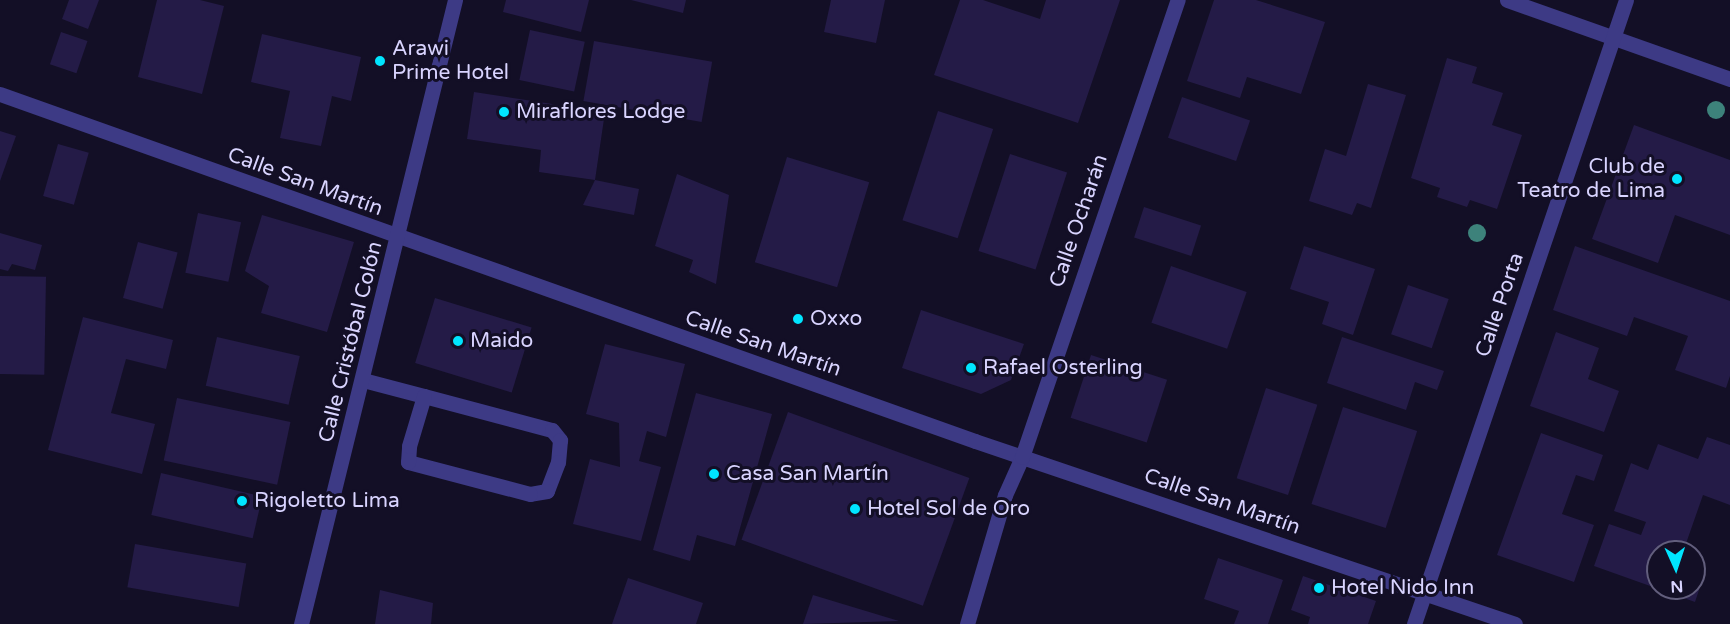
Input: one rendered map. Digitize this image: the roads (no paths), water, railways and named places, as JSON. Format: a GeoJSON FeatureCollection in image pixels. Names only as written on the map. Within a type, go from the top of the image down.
{"type":"FeatureCollection","features":[{"type":"Feature","properties":{"kind":"street","name":"Calle Cristóbal Colón"},"geometry":{"type":"LineString","coordinates":[[301,624],[399,239],[455,0]]}},
{"type":"Feature","properties":{"kind":"street","name":"Calle Ocharán"},"geometry":{"type":"LineString","coordinates":[[967,624],[1005,495],[1022,457],[1178,0]]}},
{"type":"Feature","properties":{"kind":"street"},"geometry":{"type":"LineString","coordinates":[[1507,0],[1730,80]]}},
{"type":"Feature","properties":{"kind":"street","name":"Calle Porta"},"geometry":{"type":"LineString","coordinates":[[1414,624],[1626,0]]}},
{"type":"Feature","properties":{"kind":"street","name":"Calle San Martín"},"geometry":{"type":"LineString","coordinates":[[0,94],[399,239],[1022,457],[1515,624]]}},
{"type":"Feature","properties":{"kind":"street"},"geometry":{"type":"LineString","coordinates":[[363,381],[423,396],[552,429],[560,440],[558,462],[547,491],[531,494],[408,462],[409,446],[423,396]]}},
{"type":"Feature","properties":{"kind":"place","name":"Arawi Prime Hotel"},"geometry":{"type":"Point","coordinates":[380,61]}},
{"type":"Feature","properties":{"kind":"place","name":"Miraflores Lodge"},"geometry":{"type":"Point","coordinates":[504,112]}},
{"type":"Feature","properties":{"kind":"place","name":"Club de Teatro de Lima"},"geometry":{"type":"Point","coordinates":[1677,179]}},
{"type":"Feature","properties":{"kind":"place","name":"Oxxo"},"geometry":{"type":"Point","coordinates":[798,319]}},
{"type":"Feature","properties":{"kind":"place","name":"Maido"},"geometry":{"type":"Point","coordinates":[458,341]}},
{"type":"Feature","properties":{"kind":"place","name":"Rafael Osterling"},"geometry":{"type":"Point","coordinates":[971,368]}},
{"type":"Feature","properties":{"kind":"place","name":"Casa San Martín"},"geometry":{"type":"Point","coordinates":[714,474]}},
{"type":"Feature","properties":{"kind":"place","name":"Rigoletto Lima"},"geometry":{"type":"Point","coordinates":[242,501]}},
{"type":"Feature","properties":{"kind":"place","name":"Hotel Sol de Oro"},"geometry":{"type":"Point","coordinates":[855,509]}},
{"type":"Feature","properties":{"kind":"place","name":"Hotel Nido Inn"},"geometry":{"type":"Point","coordinates":[1319,588]}}]}
